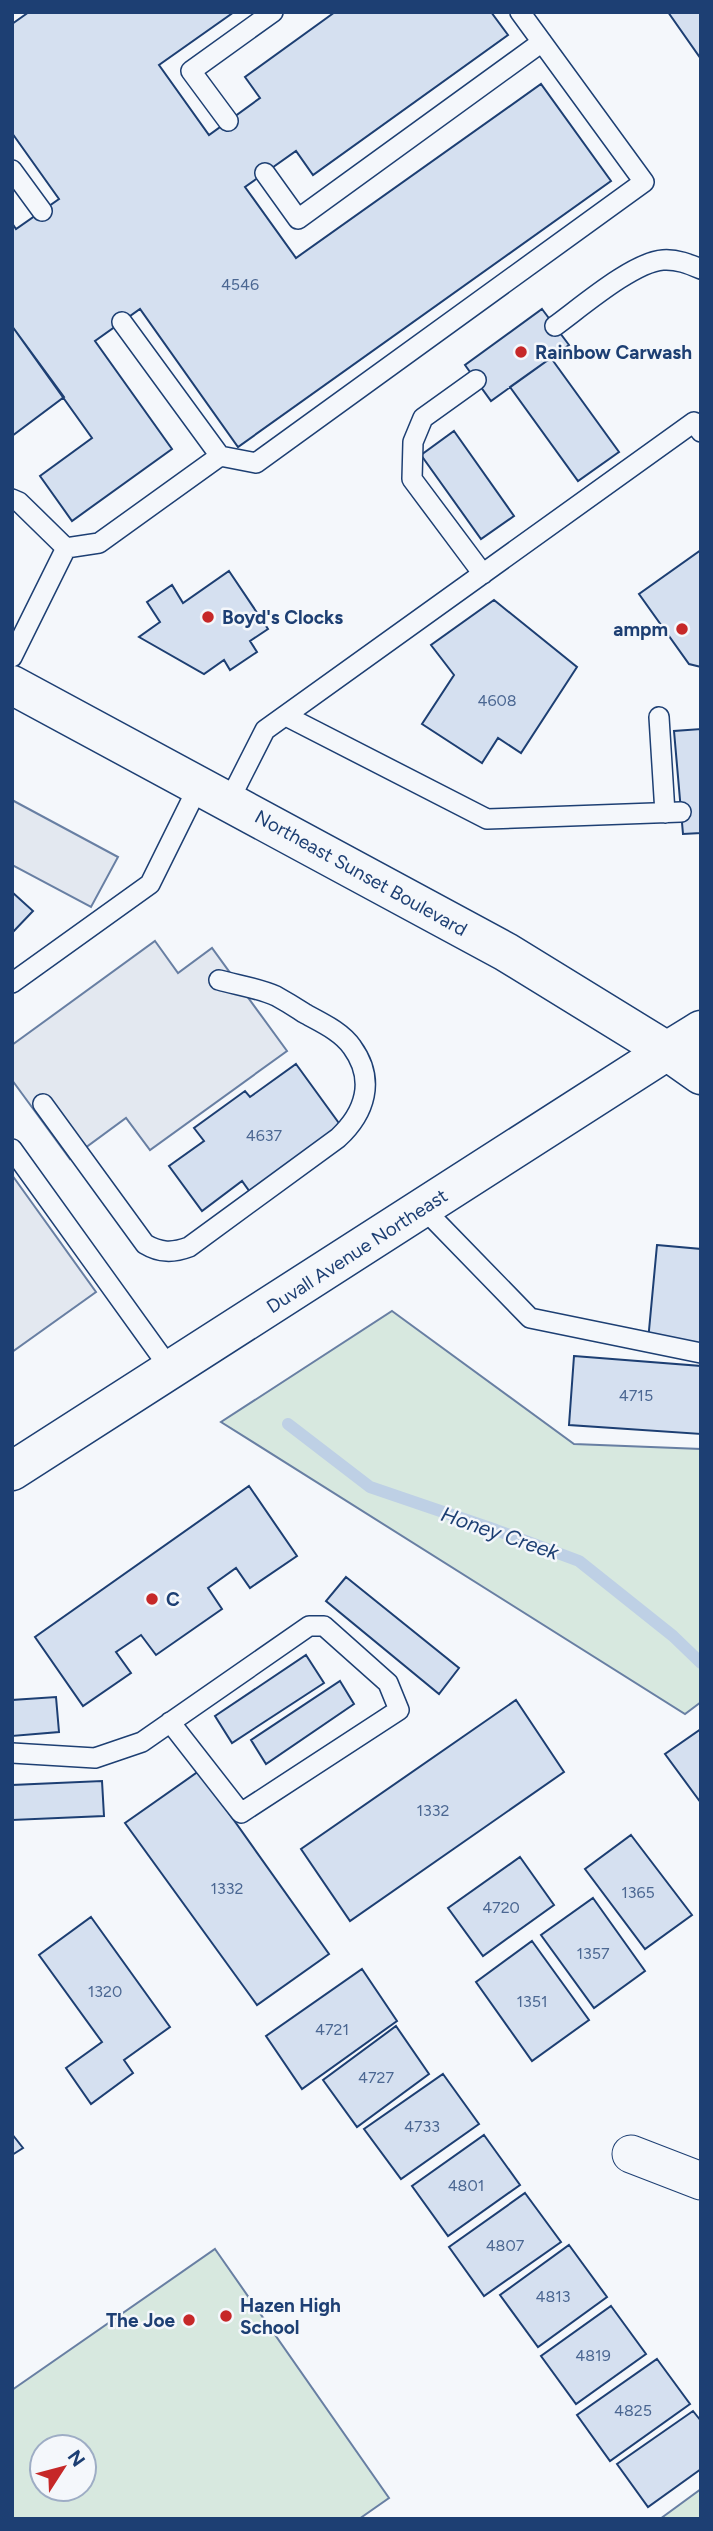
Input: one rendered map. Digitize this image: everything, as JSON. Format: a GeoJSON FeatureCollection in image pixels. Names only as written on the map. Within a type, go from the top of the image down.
{"type":"FeatureCollection","features":[{"type":"Feature","properties":{"kind":"main road","name":"Northeast Sunset Boulevard"},"geometry":{"type":"LineString","coordinates":[[12,685],[506,952],[667,1051],[701,1075]]}},
{"type":"Feature","properties":{"kind":"main road","name":"Duvall Avenue Northeast"},"geometry":{"type":"LineString","coordinates":[[12,1471],[701,1030]]}},
{"type":"Feature","properties":{"kind":"street"},"geometry":{"type":"LineString","coordinates":[[631,2154],[701,2181]]}},
{"type":"Feature","properties":{"kind":"lane"},"geometry":{"type":"LineString","coordinates":[[228,121],[191,71],[273,12]]}},
{"type":"Feature","properties":{"kind":"lane"},"geometry":{"type":"LineString","coordinates":[[122,322],[220,456],[256,463],[644,182],[520,12]]}},
{"type":"Feature","properties":{"kind":"lane"},"geometry":{"type":"LineString","coordinates":[[265,173],[298,219],[542,42]]}},
{"type":"Feature","properties":{"kind":"lane"},"geometry":{"type":"LineString","coordinates":[[12,170],[42,211]]}},
{"type":"Feature","properties":{"kind":"lane"},"geometry":{"type":"LineString","coordinates":[[555,326],[641,266],[662,260],[684,262],[701,268]]}},
{"type":"Feature","properties":{"kind":"lane"},"geometry":{"type":"LineString","coordinates":[[476,380],[423,418],[413,442],[412,479],[483,573]]}},
{"type":"Feature","properties":{"kind":"lane"},"geometry":{"type":"LineString","coordinates":[[12,983],[150,884],[214,793],[265,730],[483,573],[698,425]]}},
{"type":"Feature","properties":{"kind":"lane"},"geometry":{"type":"LineString","coordinates":[[66,548],[99,543],[220,456]]}},
{"type":"Feature","properties":{"kind":"lane"},"geometry":{"type":"LineString","coordinates":[[12,499],[19,502],[66,548]]}},
{"type":"Feature","properties":{"kind":"lane"},"geometry":{"type":"LineString","coordinates":[[12,657],[66,548]]}},
{"type":"Feature","properties":{"kind":"lane"},"geometry":{"type":"LineString","coordinates":[[286,716],[487,819],[673,813],[659,717]]}},
{"type":"Feature","properties":{"kind":"lane"},"geometry":{"type":"LineString","coordinates":[[43,1104],[145,1244],[155,1250],[167,1252],[189,1247],[338,1138],[353,1124],[358,1115],[365,1085],[361,1064],[352,1046],[336,1032],[276,996],[219,979]]}},
{"type":"Feature","properties":{"kind":"lane"},"geometry":{"type":"LineString","coordinates":[[12,1149],[170,1370]]}},
{"type":"Feature","properties":{"kind":"lane"},"geometry":{"type":"LineString","coordinates":[[423,1208],[530,1318],[701,1353]]}},
{"type":"Feature","properties":{"kind":"lane"},"geometry":{"type":"LineString","coordinates":[[12,1753],[94,1758],[142,1742],[170,1722],[309,1626],[324,1626],[388,1683],[399,1710],[241,1813],[170,1722]]}},
{"type":"Feature","properties":{"kind":"shaded area"},"geometry":{"type":"Polygon","coordinates":[[[12,800],[118,857],[91,907],[12,865],[12,800]]]}},
{"type":"Feature","properties":{"kind":"shaded area"},"geometry":{"type":"Polygon","coordinates":[[[155,941],[178,973],[212,948],[287,1051],[150,1150],[126,1118],[70,1159],[12,1080],[12,1045],[155,941]]]}},
{"type":"Feature","properties":{"kind":"shaded area"},"geometry":{"type":"Polygon","coordinates":[[[12,1175],[96,1292],[12,1352],[12,1175]]]}},
{"type":"Feature","properties":{"kind":"shaded area"},"geometry":{"type":"Polygon","coordinates":[[[392,1311],[574,1444],[701,1449],[701,1702],[685,1714],[221,1422],[392,1311]]]}},
{"type":"Feature","properties":{"kind":"shaded area","name":"The Joe"},"geometry":{"type":"Polygon","coordinates":[[[215,2249],[389,2498],[359,2519],[12,2519],[12,2390],[215,2249]]]}},
{"type":"Feature","properties":{"kind":"shaded area"},"geometry":{"type":"Polygon","coordinates":[[[701,2489],[701,2519],[660,2519],[701,2489]]]}},
{"type":"Feature","properties":{"kind":"building"},"geometry":{"type":"Polygon","coordinates":[[[29,12],[234,12],[159,65],[209,135],[260,98],[245,77],[335,12],[491,12],[508,35],[313,175],[296,151],[245,187],[296,258],[541,84],[611,181],[238,447],[140,309],[95,341],[172,449],[72,521],[40,476],[92,438],[12,326],[12,223],[16,229],[59,199],[12,133],[12,24],[29,12]]]}},
{"type":"Feature","properties":{"kind":"building"},"geometry":{"type":"Polygon","coordinates":[[[668,12],[701,12],[701,59],[668,12]]]}},
{"type":"Feature","properties":{"kind":"building","name":"Rainbow Carwash"},"geometry":{"type":"Polygon","coordinates":[[[542,309],[569,345],[491,401],[465,365],[542,309]]]}},
{"type":"Feature","properties":{"kind":"building"},"geometry":{"type":"Polygon","coordinates":[[[12,326],[64,397],[12,436],[12,326]]]}},
{"type":"Feature","properties":{"kind":"building"},"geometry":{"type":"Polygon","coordinates":[[[551,358],[619,452],[578,481],[510,387],[551,358]]]}},
{"type":"Feature","properties":{"kind":"building"},"geometry":{"type":"Polygon","coordinates":[[[454,431],[514,516],[481,539],[421,455],[454,431]]]}},
{"type":"Feature","properties":{"kind":"building","name":"ampm"},"geometry":{"type":"Polygon","coordinates":[[[701,550],[701,667],[689,664],[639,594],[701,550]]]}},
{"type":"Feature","properties":{"kind":"building","name":"Boyd's Clocks"},"geometry":{"type":"Polygon","coordinates":[[[229,571],[268,629],[250,641],[257,652],[230,670],[224,660],[204,674],[139,637],[160,622],[147,602],[172,585],[183,603],[229,571]]]}},
{"type":"Feature","properties":{"kind":"building"},"geometry":{"type":"Polygon","coordinates":[[[494,600],[577,667],[521,753],[498,738],[482,763],[422,724],[454,675],[431,645],[494,600]]]}},
{"type":"Feature","properties":{"kind":"building"},"geometry":{"type":"Polygon","coordinates":[[[701,729],[701,833],[683,834],[674,731],[701,729]]]}},
{"type":"Feature","properties":{"kind":"building"},"geometry":{"type":"Polygon","coordinates":[[[12,892],[33,911],[12,933],[12,892]]]}},
{"type":"Feature","properties":{"kind":"building"},"geometry":{"type":"Polygon","coordinates":[[[296,1064],[341,1126],[250,1192],[242,1181],[202,1211],[169,1166],[204,1141],[194,1128],[245,1091],[250,1097],[296,1064]]]}},
{"type":"Feature","properties":{"kind":"building"},"geometry":{"type":"Polygon","coordinates":[[[657,1245],[701,1249],[701,1346],[648,1341],[657,1245]]]}},
{"type":"Feature","properties":{"kind":"building"},"geometry":{"type":"Polygon","coordinates":[[[574,1356],[701,1366],[701,1434],[569,1425],[574,1356]]]}},
{"type":"Feature","properties":{"kind":"building","name":"C"},"geometry":{"type":"Polygon","coordinates":[[[249,1486],[297,1556],[250,1588],[236,1568],[208,1588],[222,1609],[156,1655],[141,1635],[116,1652],[131,1673],[83,1706],[35,1637],[249,1486]]]}},
{"type":"Feature","properties":{"kind":"building"},"geometry":{"type":"Polygon","coordinates":[[[346,1577],[459,1668],[439,1694],[326,1601],[346,1577]]]}},
{"type":"Feature","properties":{"kind":"building"},"geometry":{"type":"Polygon","coordinates":[[[306,1655],[324,1683],[232,1743],[215,1716],[306,1655]]]}},
{"type":"Feature","properties":{"kind":"building"},"geometry":{"type":"Polygon","coordinates":[[[340,1681],[354,1704],[266,1764],[251,1740],[340,1681]]]}},
{"type":"Feature","properties":{"kind":"building"},"geometry":{"type":"Polygon","coordinates":[[[56,1697],[59,1732],[12,1736],[12,1700],[56,1697]]]}},
{"type":"Feature","properties":{"kind":"building"},"geometry":{"type":"Polygon","coordinates":[[[516,1700],[564,1772],[350,1921],[301,1849],[516,1700]]]}},
{"type":"Feature","properties":{"kind":"building"},"geometry":{"type":"Polygon","coordinates":[[[701,1729],[701,1803],[665,1754],[701,1729]]]}},
{"type":"Feature","properties":{"kind":"building"},"geometry":{"type":"Polygon","coordinates":[[[199,1771],[329,1954],[257,2005],[125,1823],[199,1771]]]}},
{"type":"Feature","properties":{"kind":"building"},"geometry":{"type":"Polygon","coordinates":[[[102,1781],[104,1816],[12,1820],[12,1785],[102,1781]]]}},
{"type":"Feature","properties":{"kind":"building"},"geometry":{"type":"Polygon","coordinates":[[[631,1835],[692,1915],[645,1949],[585,1869],[631,1835]]]}},
{"type":"Feature","properties":{"kind":"building"},"geometry":{"type":"Polygon","coordinates":[[[520,1857],[554,1905],[483,1956],[448,1908],[520,1857]]]}},
{"type":"Feature","properties":{"kind":"building"},"geometry":{"type":"Polygon","coordinates":[[[593,1898],[645,1971],[594,2008],[541,1935],[593,1898]]]}},
{"type":"Feature","properties":{"kind":"building"},"geometry":{"type":"Polygon","coordinates":[[[91,1917],[170,2027],[124,2060],[133,2073],[91,2104],[66,2068],[102,2042],[39,1955],[91,1917]]]}},
{"type":"Feature","properties":{"kind":"building"},"geometry":{"type":"Polygon","coordinates":[[[532,1941],[589,2020],[532,2061],[476,1982],[532,1941]]]}},
{"type":"Feature","properties":{"kind":"building"},"geometry":{"type":"Polygon","coordinates":[[[362,1969],[397,2021],[302,2089],[266,2036],[362,1969]]]}},
{"type":"Feature","properties":{"kind":"building"},"geometry":{"type":"Polygon","coordinates":[[[396,2026],[429,2074],[357,2127],[323,2080],[396,2026]]]}},
{"type":"Feature","properties":{"kind":"building"},"geometry":{"type":"Polygon","coordinates":[[[443,2074],[479,2124],[401,2179],[364,2129],[443,2074]]]}},
{"type":"Feature","properties":{"kind":"building"},"geometry":{"type":"Polygon","coordinates":[[[12,2134],[23,2148],[12,2155],[12,2134]]]}},
{"type":"Feature","properties":{"kind":"building"},"geometry":{"type":"Polygon","coordinates":[[[484,2135],[520,2185],[448,2236],[412,2186],[484,2135]]]}},
{"type":"Feature","properties":{"kind":"building"},"geometry":{"type":"Polygon","coordinates":[[[525,2193],[561,2242],[484,2296],[449,2247],[525,2193]]]}},
{"type":"Feature","properties":{"kind":"building"},"geometry":{"type":"Polygon","coordinates":[[[569,2245],[607,2297],[538,2347],[500,2295],[569,2245]]]}},
{"type":"Feature","properties":{"kind":"building"},"geometry":{"type":"Polygon","coordinates":[[[611,2306],[646,2354],[576,2404],[541,2356],[611,2306]]]}},
{"type":"Feature","properties":{"kind":"building"},"geometry":{"type":"Polygon","coordinates":[[[657,2359],[690,2404],[610,2461],[577,2415],[657,2359]]]}},
{"type":"Feature","properties":{"kind":"building"},"geometry":{"type":"Polygon","coordinates":[[[693,2411],[701,2421],[701,2469],[648,2507],[617,2464],[693,2411]]]}},
{"type":"Feature","properties":{"kind":"waterway","name":"Honey Creek"},"geometry":{"type":"LineString","coordinates":[[288,1424],[370,1487],[579,1561],[673,1636],[701,1663]]}},
{"type":"Feature","properties":{"kind":"place","name":"Rainbow Carwash"},"geometry":{"type":"Point","coordinates":[521,352]}},
{"type":"Feature","properties":{"kind":"place","name":"Boyd's Clocks"},"geometry":{"type":"Point","coordinates":[208,617]}},
{"type":"Feature","properties":{"kind":"place","name":"ampm"},"geometry":{"type":"Point","coordinates":[682,629]}},
{"type":"Feature","properties":{"kind":"place","name":"C"},"geometry":{"type":"Point","coordinates":[152,1599]}},
{"type":"Feature","properties":{"kind":"place","name":"Hazen High School"},"geometry":{"type":"Point","coordinates":[226,2316]}},
{"type":"Feature","properties":{"kind":"place","name":"The Joe"},"geometry":{"type":"Point","coordinates":[189,2320]}}]}
